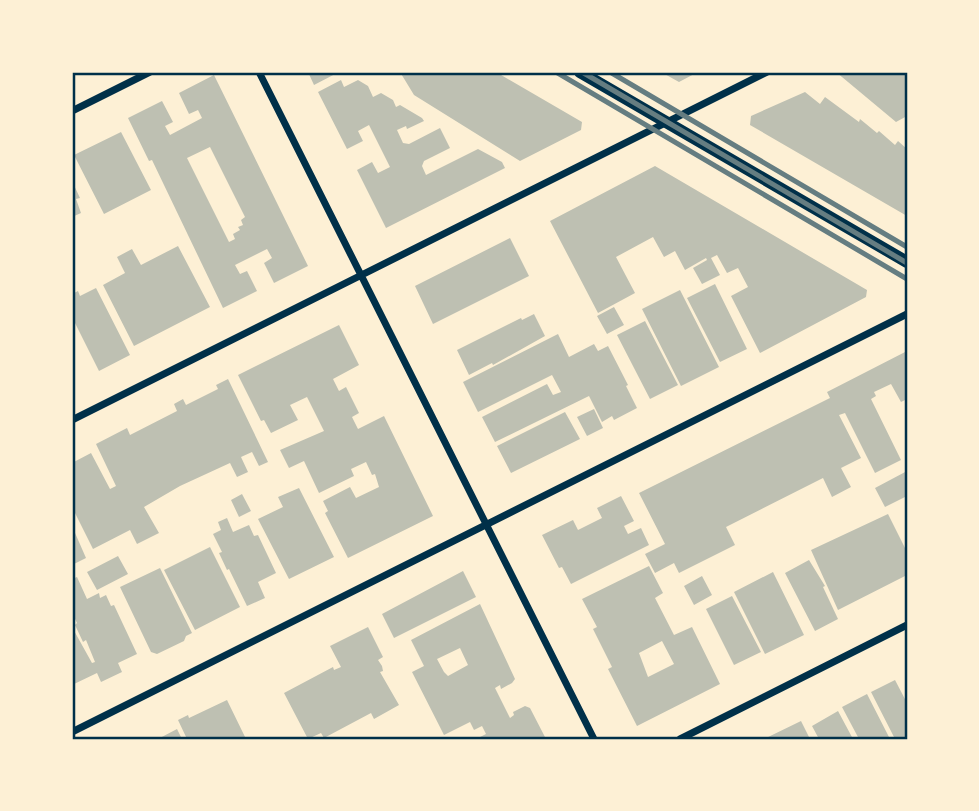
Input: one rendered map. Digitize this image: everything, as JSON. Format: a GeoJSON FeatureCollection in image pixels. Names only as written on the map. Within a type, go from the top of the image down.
{"type":"FeatureCollection","features":[{"type":"Feature","properties":{"kind":"street"},"geometry":{"type":"LineString","coordinates":[[72,111],[150,72]]}},
{"type":"Feature","properties":{"kind":"street"},"geometry":{"type":"LineString","coordinates":[[259,72],[594,739]]}},
{"type":"Feature","properties":{"kind":"street"},"geometry":{"type":"LineString","coordinates":[[580,72],[907,262]]}},
{"type":"Feature","properties":{"kind":"street"},"geometry":{"type":"LineString","coordinates":[[72,420],[767,72]]}},
{"type":"Feature","properties":{"kind":"street"},"geometry":{"type":"LineString","coordinates":[[72,732],[907,314]]}},
{"type":"Feature","properties":{"kind":"street"},"geometry":{"type":"LineString","coordinates":[[680,739],[907,625]]}},
{"type":"Feature","properties":{"kind":"building"},"geometry":{"type":"Polygon","coordinates":[[[308,72],[339,72],[314,85],[308,72]]]}},
{"type":"Feature","properties":{"kind":"building"},"geometry":{"type":"Polygon","coordinates":[[[400,72],[496,72],[582,122],[581,130],[520,161],[414,95],[400,72]]]}},
{"type":"Feature","properties":{"kind":"building"},"geometry":{"type":"Polygon","coordinates":[[[661,72],[698,72],[679,82],[661,72]]]}},
{"type":"Feature","properties":{"kind":"building"},"geometry":{"type":"Polygon","coordinates":[[[836,72],[907,72],[907,116],[896,122],[836,72]]]}},
{"type":"Feature","properties":{"kind":"building"},"geometry":{"type":"Polygon","coordinates":[[[214,75],[308,266],[274,283],[264,263],[272,258],[267,249],[235,265],[240,274],[247,271],[257,291],[223,308],[152,160],[149,161],[128,118],[162,101],[173,122],[165,126],[170,135],[202,118],[198,110],[189,114],[179,93],[214,75]],[[210,147],[187,158],[229,242],[235,239],[233,234],[240,230],[238,227],[243,225],[241,220],[245,217],[210,147]]]}},
{"type":"Feature","properties":{"kind":"building"},"geometry":{"type":"Polygon","coordinates":[[[341,80],[344,87],[358,80],[368,86],[373,97],[381,93],[393,100],[396,107],[400,105],[422,118],[424,121],[407,129],[406,126],[397,130],[403,143],[409,144],[440,128],[450,148],[424,161],[422,166],[426,175],[478,149],[502,162],[505,168],[386,228],[357,170],[372,162],[378,173],[390,167],[369,125],[358,131],[363,141],[347,149],[318,92],[341,80]]]}},
{"type":"Feature","properties":{"kind":"building"},"geometry":{"type":"Polygon","coordinates":[[[805,92],[820,104],[825,97],[859,122],[860,119],[877,133],[879,131],[895,145],[898,141],[907,149],[907,216],[750,125],[751,116],[805,92]]]}},
{"type":"Feature","properties":{"kind":"building"},"geometry":{"type":"Polygon","coordinates":[[[121,132],[151,190],[104,214],[74,155],[121,132]]]}},
{"type":"Feature","properties":{"kind":"building"},"geometry":{"type":"Polygon","coordinates":[[[655,166],[867,290],[866,297],[760,353],[731,296],[748,287],[738,268],[727,273],[717,255],[711,258],[720,275],[702,284],[693,268],[707,260],[706,258],[685,270],[675,251],[664,257],[653,237],[616,257],[635,293],[598,313],[550,221],[655,166]]]}},
{"type":"Feature","properties":{"kind":"building"},"geometry":{"type":"Polygon","coordinates":[[[72,181],[80,198],[76,199],[81,213],[72,217],[72,181]]]}},
{"type":"Feature","properties":{"kind":"building"},"geometry":{"type":"Polygon","coordinates":[[[510,238],[529,276],[433,324],[415,286],[510,238]]]}},
{"type":"Feature","properties":{"kind":"building"},"geometry":{"type":"Polygon","coordinates":[[[178,246],[210,307],[134,346],[103,285],[125,273],[117,257],[132,249],[141,265],[178,246]]]}},
{"type":"Feature","properties":{"kind":"building"},"geometry":{"type":"Polygon","coordinates":[[[715,284],[747,349],[720,362],[687,298],[715,284]]]}},
{"type":"Feature","properties":{"kind":"building"},"geometry":{"type":"Polygon","coordinates":[[[96,288],[130,355],[99,371],[72,317],[72,294],[78,291],[80,296],[96,288]]]}},
{"type":"Feature","properties":{"kind":"building"},"geometry":{"type":"Polygon","coordinates":[[[680,290],[719,367],[681,386],[642,309],[680,290]]]}},
{"type":"Feature","properties":{"kind":"building"},"geometry":{"type":"Polygon","coordinates":[[[614,307],[624,325],[607,334],[597,316],[614,307]]]}},
{"type":"Feature","properties":{"kind":"building"},"geometry":{"type":"Polygon","coordinates":[[[534,314],[545,336],[469,375],[457,350],[534,314]]]}},
{"type":"Feature","properties":{"kind":"building"},"geometry":{"type":"Polygon","coordinates":[[[645,321],[678,385],[650,399],[617,335],[645,321]]]}},
{"type":"Feature","properties":{"kind":"building"},"geometry":{"type":"Polygon","coordinates":[[[339,325],[359,365],[333,379],[339,391],[346,387],[359,413],[352,417],[358,429],[384,416],[433,516],[348,558],[325,513],[328,511],[323,501],[350,487],[356,498],[379,487],[375,474],[372,475],[366,462],[351,469],[354,476],[319,493],[304,461],[289,468],[280,450],[324,431],[307,397],[290,405],[298,420],[271,433],[264,420],[261,421],[238,375],[339,325]]]}},
{"type":"Feature","properties":{"kind":"building"},"geometry":{"type":"Polygon","coordinates":[[[558,334],[569,357],[594,344],[598,351],[608,346],[637,408],[614,420],[612,416],[602,422],[589,396],[495,442],[482,417],[547,384],[553,395],[561,392],[552,375],[478,412],[463,382],[558,334]]]}},
{"type":"Feature","properties":{"kind":"building"},"geometry":{"type":"Polygon","coordinates":[[[907,351],[907,399],[901,402],[891,384],[874,392],[876,396],[871,399],[901,460],[875,473],[845,413],[839,415],[861,458],[841,468],[851,487],[832,497],[823,478],[726,527],[735,545],[679,573],[674,563],[655,573],[645,554],[665,544],[639,493],[830,398],[827,392],[907,351]]]}},
{"type":"Feature","properties":{"kind":"building"},"geometry":{"type":"Polygon","coordinates":[[[228,379],[268,462],[259,466],[252,452],[241,457],[248,472],[237,477],[230,463],[180,486],[144,507],[159,533],[137,544],[130,530],[93,549],[72,507],[72,463],[91,453],[110,489],[116,486],[96,444],[127,428],[130,435],[177,411],[174,404],[183,399],[186,405],[218,389],[216,385],[228,379]]]}},
{"type":"Feature","properties":{"kind":"building"},"geometry":{"type":"Polygon","coordinates":[[[594,409],[603,428],[587,436],[577,417],[594,409]]]}},
{"type":"Feature","properties":{"kind":"building"},"geometry":{"type":"Polygon","coordinates":[[[565,412],[580,439],[511,473],[497,446],[565,412]]]}},
{"type":"Feature","properties":{"kind":"building"},"geometry":{"type":"Polygon","coordinates":[[[907,471],[907,496],[885,507],[875,488],[907,471]]]}},
{"type":"Feature","properties":{"kind":"building"},"geometry":{"type":"Polygon","coordinates":[[[299,488],[334,557],[289,579],[258,519],[283,507],[278,497],[299,488]]]}},
{"type":"Feature","properties":{"kind":"building"},"geometry":{"type":"Polygon","coordinates":[[[242,494],[251,511],[239,517],[231,500],[242,494]]]}},
{"type":"Feature","properties":{"kind":"building"},"geometry":{"type":"Polygon","coordinates":[[[621,496],[634,521],[624,526],[628,534],[641,528],[649,545],[571,584],[562,567],[559,568],[542,535],[573,520],[578,530],[602,518],[597,508],[621,496]]]}},
{"type":"Feature","properties":{"kind":"building"},"geometry":{"type":"Polygon","coordinates":[[[888,514],[907,552],[907,575],[838,610],[811,550],[888,514]]]}},
{"type":"Feature","properties":{"kind":"building"},"geometry":{"type":"Polygon","coordinates":[[[227,518],[233,532],[249,525],[254,536],[258,535],[276,573],[258,582],[265,598],[247,606],[229,569],[227,570],[213,534],[221,530],[218,522],[227,518]]]}},
{"type":"Feature","properties":{"kind":"building"},"geometry":{"type":"Polygon","coordinates":[[[72,526],[86,558],[72,565],[72,526]]]}},
{"type":"Feature","properties":{"kind":"building"},"geometry":{"type":"Polygon","coordinates":[[[210,547],[240,607],[195,630],[164,570],[210,547]]]}},
{"type":"Feature","properties":{"kind":"building"},"geometry":{"type":"Polygon","coordinates":[[[118,556],[128,574],[97,590],[87,572],[118,556]]]}},
{"type":"Feature","properties":{"kind":"building"},"geometry":{"type":"Polygon","coordinates":[[[809,560],[825,586],[823,587],[838,619],[815,631],[785,573],[809,560]]]}},
{"type":"Feature","properties":{"kind":"building"},"geometry":{"type":"Polygon","coordinates":[[[649,566],[663,593],[655,598],[674,635],[692,627],[720,684],[637,726],[608,669],[612,667],[593,629],[597,627],[582,599],[649,566]],[[662,641],[639,653],[648,677],[674,664],[662,641]]]}},
{"type":"Feature","properties":{"kind":"building"},"geometry":{"type":"Polygon","coordinates":[[[160,568],[192,633],[186,636],[184,641],[157,654],[151,652],[120,587],[160,568]]]}},
{"type":"Feature","properties":{"kind":"building"},"geometry":{"type":"Polygon","coordinates":[[[463,571],[476,597],[394,638],[382,614],[463,571]]]}},
{"type":"Feature","properties":{"kind":"building"},"geometry":{"type":"Polygon","coordinates":[[[773,572],[804,635],[765,654],[734,592],[773,572]]]}},
{"type":"Feature","properties":{"kind":"building"},"geometry":{"type":"Polygon","coordinates":[[[702,576],[712,595],[694,605],[684,586],[702,576]]]}},
{"type":"Feature","properties":{"kind":"building"},"geometry":{"type":"Polygon","coordinates":[[[77,577],[87,599],[99,593],[100,598],[106,595],[111,606],[114,605],[137,654],[118,663],[122,672],[101,682],[97,673],[72,685],[72,627],[92,663],[95,662],[86,640],[83,642],[75,625],[75,619],[72,620],[72,579],[77,577]]]}},
{"type":"Feature","properties":{"kind":"building"},"geometry":{"type":"Polygon","coordinates":[[[732,596],[761,652],[734,665],[706,609],[732,596]]]}},
{"type":"Feature","properties":{"kind":"building"},"geometry":{"type":"Polygon","coordinates":[[[480,604],[515,679],[501,689],[500,685],[495,688],[510,718],[514,715],[513,712],[525,706],[530,708],[546,739],[476,739],[486,734],[482,726],[474,730],[470,722],[444,735],[412,672],[424,666],[411,640],[480,604]],[[460,648],[437,659],[448,676],[468,665],[460,648]]]}},
{"type":"Feature","properties":{"kind":"building"},"geometry":{"type":"Polygon","coordinates":[[[368,627],[383,657],[378,660],[383,671],[380,672],[399,705],[374,719],[371,713],[324,738],[321,733],[308,739],[284,693],[333,667],[334,670],[341,667],[330,646],[368,627]]]}},
{"type":"Feature","properties":{"kind":"building"},"geometry":{"type":"Polygon","coordinates":[[[895,680],[907,703],[907,739],[895,739],[871,692],[895,680]]]}},
{"type":"Feature","properties":{"kind":"building"},"geometry":{"type":"Polygon","coordinates":[[[867,694],[890,739],[859,739],[842,707],[867,694]]]}},
{"type":"Feature","properties":{"kind":"building"},"geometry":{"type":"Polygon","coordinates":[[[227,700],[246,739],[187,739],[178,720],[188,715],[189,718],[227,700]]]}},
{"type":"Feature","properties":{"kind":"building"},"geometry":{"type":"Polygon","coordinates":[[[838,711],[853,739],[819,739],[812,726],[838,711]]]}},
{"type":"Feature","properties":{"kind":"building"},"geometry":{"type":"Polygon","coordinates":[[[801,721],[810,739],[764,739],[801,721]]]}},
{"type":"Feature","properties":{"kind":"building"},"geometry":{"type":"Polygon","coordinates":[[[177,729],[182,739],[158,739],[177,729]]]}},
{"type":"Feature","properties":{"kind":"railway"},"geometry":{"type":"LineString","coordinates":[[556,72],[907,279]]}},
{"type":"Feature","properties":{"kind":"railway"},"geometry":{"type":"LineString","coordinates":[[582,72],[907,263]]}},
{"type":"Feature","properties":{"kind":"railway"},"geometry":{"type":"LineString","coordinates":[[610,72],[907,247]]}}]}
